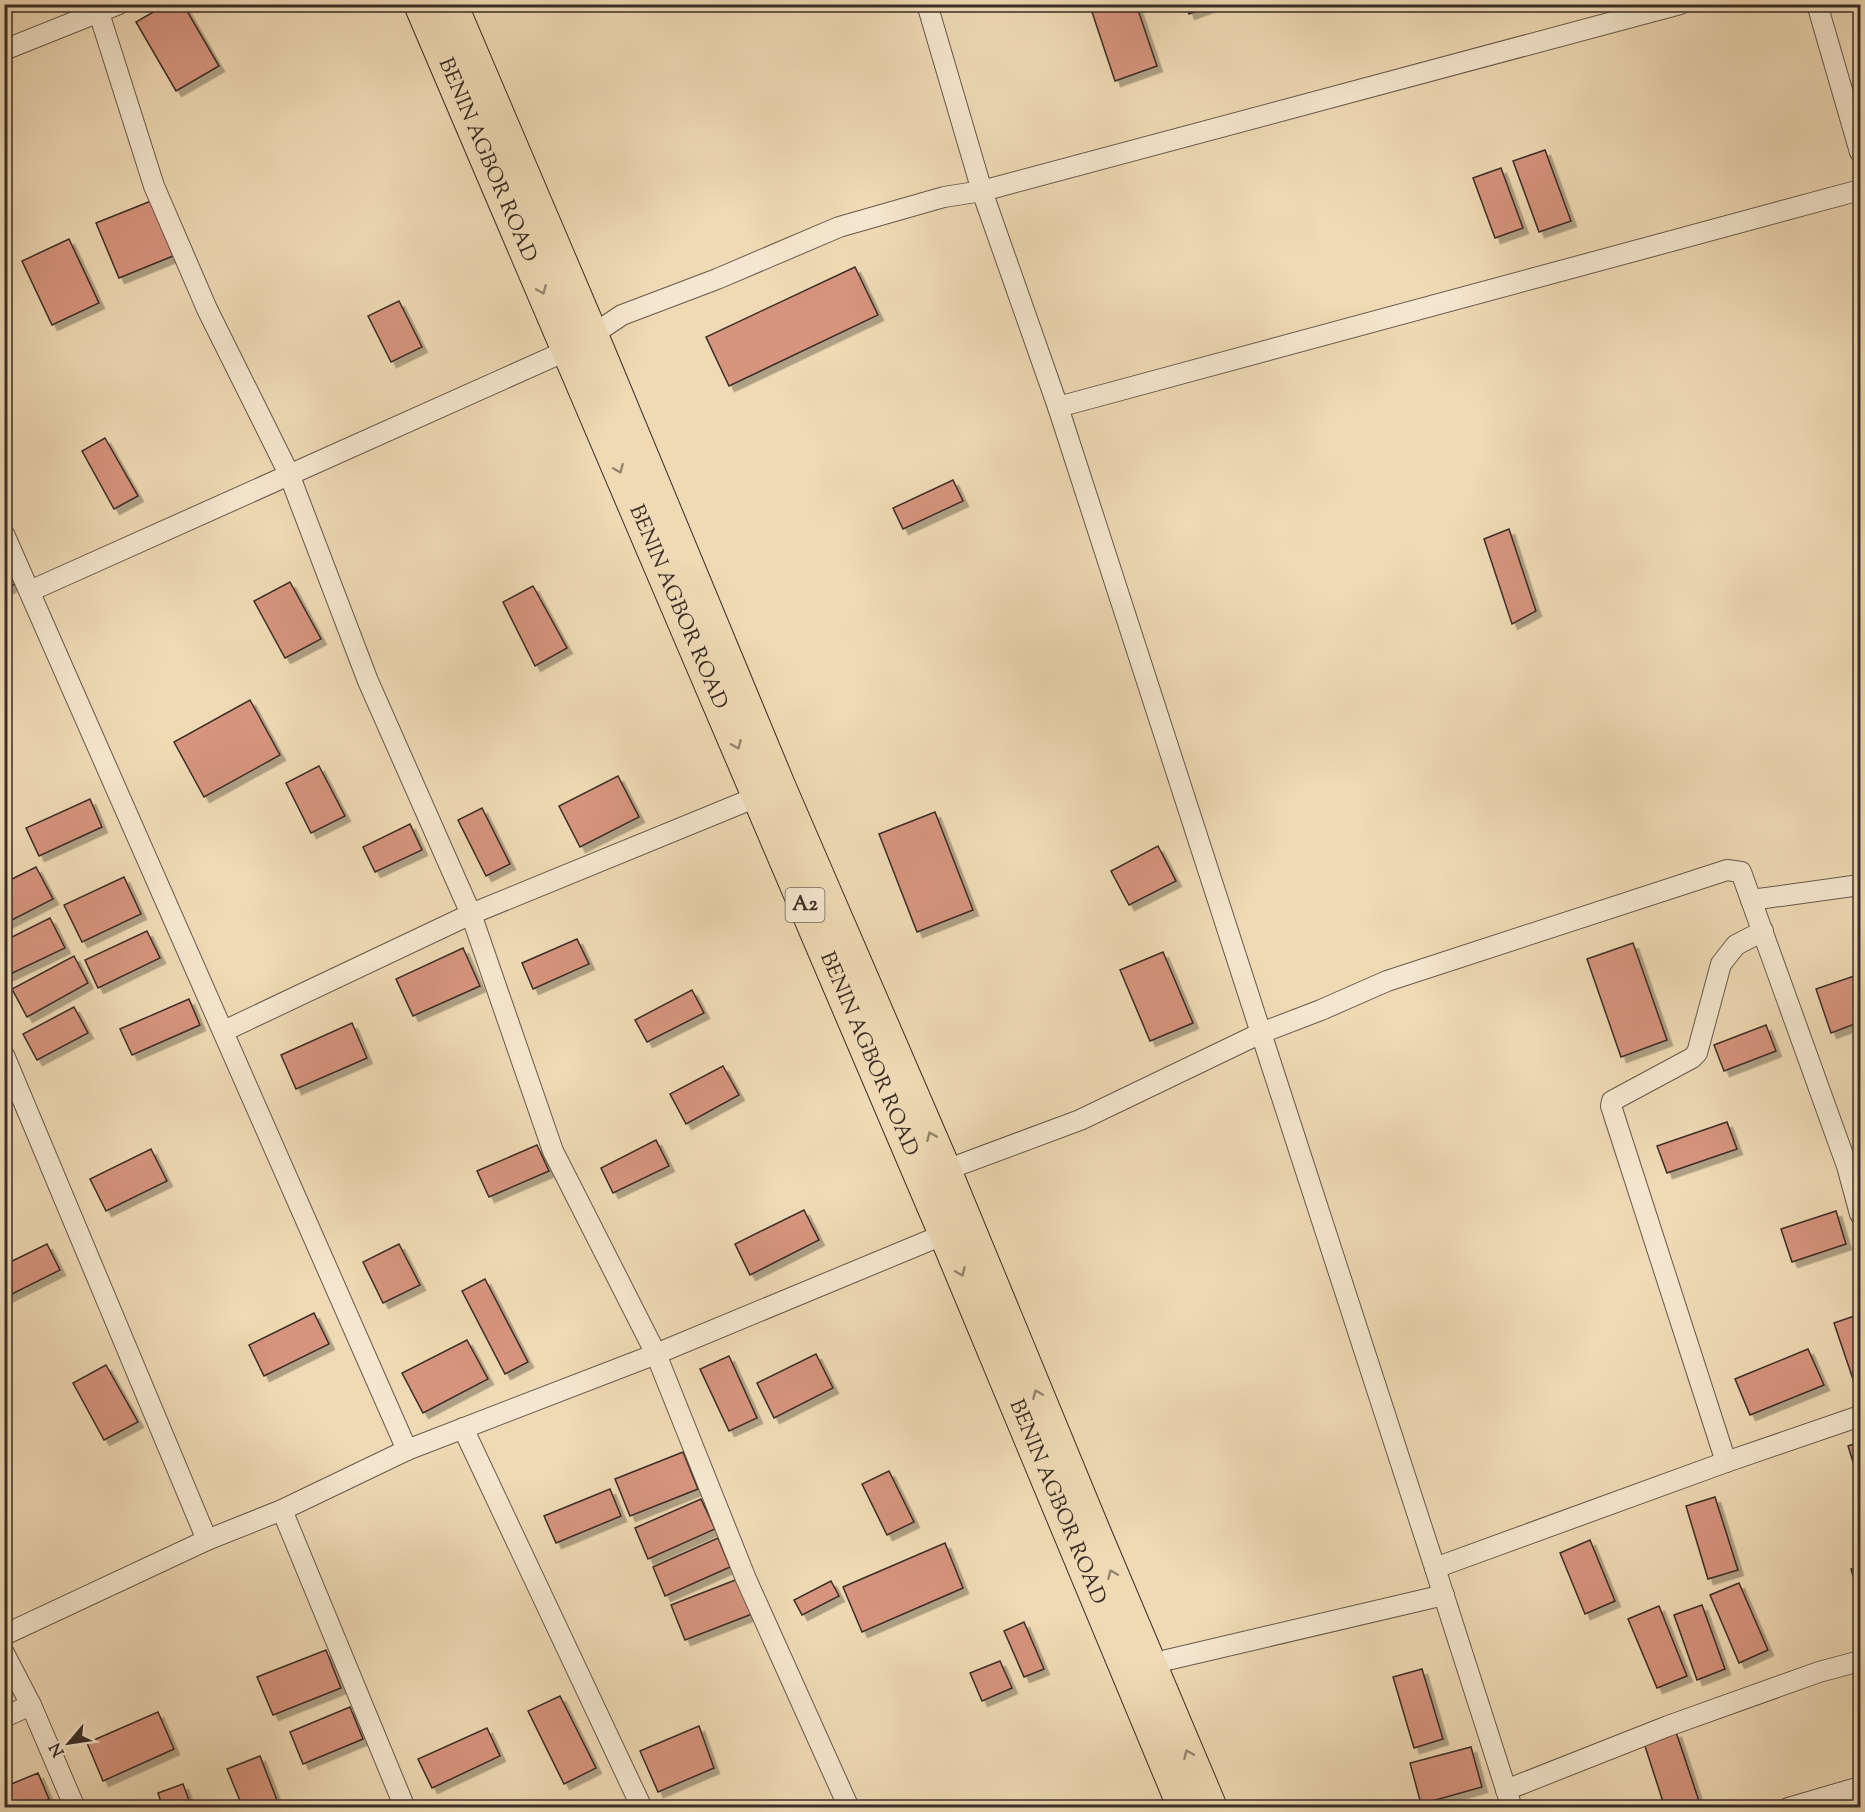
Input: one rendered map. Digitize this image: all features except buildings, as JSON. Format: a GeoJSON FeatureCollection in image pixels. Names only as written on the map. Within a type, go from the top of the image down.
{"type":"FeatureCollection","features":[{"type":"Feature","properties":{"kind":"highway","name":"BENIN AGBOR ROAD"},"geometry":{"type":"LineString","coordinates":[[420,4],[580,342],[780,788],[933,1174],[945,1234],[1184,1808]]}},
{"type":"Feature","properties":{"kind":"highway","name":"BENIN AGBOR ROAD"},"geometry":{"type":"LineString","coordinates":[[451,4],[580,342],[759,796],[933,1174],[1150,1664],[1211,1808]]}},
{"type":"Feature","properties":{"kind":"street"},"geometry":{"type":"LineString","coordinates":[[4,50],[119,4]]}},
{"type":"Feature","properties":{"kind":"street"},"geometry":{"type":"LineString","coordinates":[[927,4],[982,191],[1058,407],[1509,1799],[1668,1726],[1819,1672],[1860,1661]]}},
{"type":"Feature","properties":{"kind":"street"},"geometry":{"type":"LineString","coordinates":[[30,591],[580,342],[622,315],[717,279],[840,227],[944,197],[982,191],[1680,4]]}},
{"type":"Feature","properties":{"kind":"street"},"geometry":{"type":"LineString","coordinates":[[1817,4],[1860,152]]}},
{"type":"Feature","properties":{"kind":"street"},"geometry":{"type":"LineString","coordinates":[[99,13],[154,186],[207,309],[289,474],[368,681],[471,914],[553,1152],[656,1354],[746,1579],[849,1808]]}},
{"type":"Feature","properties":{"kind":"street"},"geometry":{"type":"LineString","coordinates":[[1058,407],[1860,190]]}},
{"type":"Feature","properties":{"kind":"street"},"geometry":{"type":"LineString","coordinates":[[4,534],[407,1450]]}},
{"type":"Feature","properties":{"kind":"street"},"geometry":{"type":"LineString","coordinates":[[224,1031],[471,914],[759,796]]}},
{"type":"Feature","properties":{"kind":"street"},"geometry":{"type":"LineString","coordinates":[[933,1174],[1080,1120],[1261,1033],[1387,981],[1728,870],[1741,872],[1847,1166],[1860,1214]]}},
{"type":"Feature","properties":{"kind":"street"},"geometry":{"type":"LineString","coordinates":[[1750,900],[1860,885]]}},
{"type":"Feature","properties":{"kind":"street"},"geometry":{"type":"LineString","coordinates":[[1726,1462],[1611,1106],[1612,1101],[1692,1058],[1697,1053],[1721,964],[1736,945],[1763,931]]}},
{"type":"Feature","properties":{"kind":"street"},"geometry":{"type":"LineString","coordinates":[[4,1055],[207,1540]]}},
{"type":"Feature","properties":{"kind":"street"},"geometry":{"type":"LineString","coordinates":[[4,1635],[207,1540],[282,1510],[407,1450],[656,1354],[945,1234]]}},
{"type":"Feature","properties":{"kind":"street"},"geometry":{"type":"LineString","coordinates":[[1435,1568],[1726,1462],[1860,1416]]}},
{"type":"Feature","properties":{"kind":"street"},"geometry":{"type":"LineString","coordinates":[[463,1428],[642,1808]]}},
{"type":"Feature","properties":{"kind":"street"},"geometry":{"type":"LineString","coordinates":[[282,1510],[405,1808]]}},
{"type":"Feature","properties":{"kind":"street"},"geometry":{"type":"LineString","coordinates":[[1150,1664],[1444,1596]]}},
{"type":"Feature","properties":{"kind":"street"},"geometry":{"type":"LineString","coordinates":[[4,1653],[31,1705],[75,1808]]}},
{"type":"Feature","properties":{"kind":"street"},"geometry":{"type":"LineString","coordinates":[[4,1717],[31,1705]]}},
{"type":"Feature","properties":{"kind":"street"},"geometry":{"type":"LineString","coordinates":[[1788,1808],[1860,1787]]}}]}
